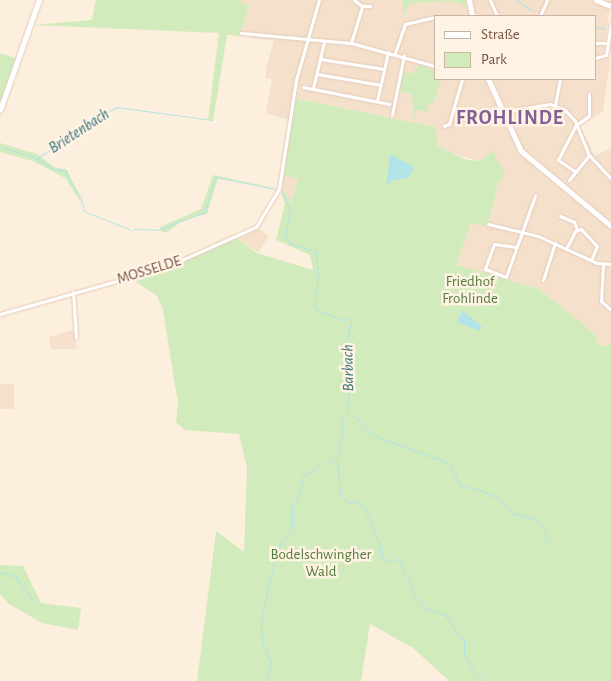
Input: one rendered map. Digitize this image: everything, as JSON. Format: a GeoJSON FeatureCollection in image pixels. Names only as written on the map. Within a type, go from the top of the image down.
{"type":"FeatureCollection","features":[{"type":"Feature","properties":{"kind":"main road"},"geometry":{"type":"LineString","coordinates":[[469,0],[472,15]]}},
{"type":"Feature","properties":{"kind":"main road"},"geometry":{"type":"LineString","coordinates":[[488,80],[500,112],[526,158],[611,226]]}},
{"type":"Feature","properties":{"kind":"street"},"geometry":{"type":"LineString","coordinates":[[0,110],[39,0]]}},
{"type":"Feature","properties":{"kind":"street"},"geometry":{"type":"LineString","coordinates":[[307,41],[319,0]]}},
{"type":"Feature","properties":{"kind":"street"},"geometry":{"type":"LineString","coordinates":[[354,0],[362,6],[370,6]]}},
{"type":"Feature","properties":{"kind":"street"},"geometry":{"type":"LineString","coordinates":[[490,0],[497,15]]}},
{"type":"Feature","properties":{"kind":"street"},"geometry":{"type":"LineString","coordinates":[[540,15],[547,0]]}},
{"type":"Feature","properties":{"kind":"street"},"geometry":{"type":"LineString","coordinates":[[596,0],[608,3]]}},
{"type":"Feature","properties":{"kind":"street"},"geometry":{"type":"LineString","coordinates":[[352,43],[362,6]]}},
{"type":"Feature","properties":{"kind":"street"},"geometry":{"type":"LineString","coordinates":[[395,53],[405,24],[434,17]]}},
{"type":"Feature","properties":{"kind":"street"},"geometry":{"type":"LineString","coordinates":[[596,58],[606,55],[605,43],[611,22]]}},
{"type":"Feature","properties":{"kind":"street"},"geometry":{"type":"LineString","coordinates":[[241,33],[307,41],[352,43],[404,55],[434,66]]}},
{"type":"Feature","properties":{"kind":"street","name":"MOSSELDE"},"geometry":{"type":"LineString","coordinates":[[0,314],[166,266],[235,237],[260,223],[278,193],[296,80],[307,41]]}},
{"type":"Feature","properties":{"kind":"street"},"geometry":{"type":"LineString","coordinates":[[313,88],[324,42]]}},
{"type":"Feature","properties":{"kind":"street"},"geometry":{"type":"LineString","coordinates":[[596,43],[605,43]]}},
{"type":"Feature","properties":{"kind":"street"},"geometry":{"type":"LineString","coordinates":[[377,101],[388,52]]}},
{"type":"Feature","properties":{"kind":"street"},"geometry":{"type":"LineString","coordinates":[[392,115],[404,55]]}},
{"type":"Feature","properties":{"kind":"street"},"geometry":{"type":"LineString","coordinates":[[320,58],[384,69]]}},
{"type":"Feature","properties":{"kind":"street"},"geometry":{"type":"LineString","coordinates":[[317,74],[380,85]]}},
{"type":"Feature","properties":{"kind":"street"},"geometry":{"type":"LineString","coordinates":[[444,126],[449,124],[462,80]]}},
{"type":"Feature","properties":{"kind":"street"},"geometry":{"type":"LineString","coordinates":[[555,105],[560,80]]}},
{"type":"Feature","properties":{"kind":"street"},"geometry":{"type":"LineString","coordinates":[[303,87],[389,104]]}},
{"type":"Feature","properties":{"kind":"street"},"geometry":{"type":"LineString","coordinates":[[576,172],[558,160],[576,125],[589,116],[589,94]]}},
{"type":"Feature","properties":{"kind":"street"},"geometry":{"type":"LineString","coordinates":[[500,112],[555,105],[569,112],[589,156],[611,179]]}},
{"type":"Feature","properties":{"kind":"street"},"geometry":{"type":"LineString","coordinates":[[569,180],[589,156]]}},
{"type":"Feature","properties":{"kind":"street"},"geometry":{"type":"LineString","coordinates":[[516,247],[494,244],[485,270],[506,277],[535,196]]}},
{"type":"Feature","properties":{"kind":"street"},"geometry":{"type":"LineString","coordinates":[[560,216],[574,222],[577,229],[596,244],[591,260]]}},
{"type":"Feature","properties":{"kind":"street"},"geometry":{"type":"LineString","coordinates":[[488,224],[521,231],[555,243],[591,260],[603,264],[611,264]]}},
{"type":"Feature","properties":{"kind":"street"},"geometry":{"type":"LineString","coordinates":[[566,249],[577,229]]}},
{"type":"Feature","properties":{"kind":"street"},"geometry":{"type":"LineString","coordinates":[[544,280],[555,243]]}},
{"type":"Feature","properties":{"kind":"street"},"geometry":{"type":"LineString","coordinates":[[603,264],[602,301],[611,310]]}},
{"type":"Feature","properties":{"kind":"street"},"geometry":{"type":"LineString","coordinates":[[73,292],[76,337]]}},
{"type":"Feature","properties":{"kind":"shaded area"},"geometry":{"type":"Polygon","coordinates":[[[242,0],[402,0],[404,17],[410,3],[454,1],[466,6],[465,0],[611,0],[605,43],[610,62],[603,112],[579,124],[595,156],[611,148],[611,345],[599,346],[595,335],[539,289],[456,265],[471,222],[488,226],[498,184],[504,174],[489,157],[479,161],[443,151],[435,141],[435,127],[294,98],[290,120],[266,113],[272,79],[266,78],[266,68],[274,41],[240,36],[249,6],[241,4],[242,0]]]}},
{"type":"Feature","properties":{"kind":"shaded area"},"geometry":{"type":"Polygon","coordinates":[[[282,175],[298,179],[291,202],[279,189],[282,175]]]}},
{"type":"Feature","properties":{"kind":"shaded area"},"geometry":{"type":"Polygon","coordinates":[[[256,227],[269,236],[258,252],[235,237],[256,227]]]}},
{"type":"Feature","properties":{"kind":"shaded area"},"geometry":{"type":"Polygon","coordinates":[[[73,330],[77,349],[51,349],[49,337],[73,330]]]}},
{"type":"Feature","properties":{"kind":"shaded area"},"geometry":{"type":"Polygon","coordinates":[[[0,384],[14,384],[14,409],[0,409],[0,384]]]}},
{"type":"Feature","properties":{"kind":"green space"},"geometry":{"type":"Polygon","coordinates":[[[96,0],[242,0],[241,4],[249,5],[240,36],[227,35],[213,121],[208,120],[219,33],[33,25],[92,20],[96,0]]]}},
{"type":"Feature","properties":{"kind":"green space"},"geometry":{"type":"Polygon","coordinates":[[[402,0],[465,0],[467,7],[454,1],[410,3],[404,17],[402,0]]]}},
{"type":"Feature","properties":{"kind":"green space"},"geometry":{"type":"Polygon","coordinates":[[[30,26],[0,117],[0,53],[18,59],[30,26]]]}},
{"type":"Feature","properties":{"kind":"green space"},"geometry":{"type":"Polygon","coordinates":[[[420,65],[434,71],[434,80],[441,80],[434,103],[429,102],[427,112],[416,110],[414,120],[412,94],[397,92],[401,71],[411,74],[420,65]]]}},
{"type":"Feature","properties":{"kind":"green space"},"geometry":{"type":"Polygon","coordinates":[[[294,98],[435,127],[438,146],[464,159],[479,161],[493,151],[505,174],[498,184],[488,226],[471,223],[456,265],[539,289],[595,335],[599,346],[611,345],[611,681],[449,681],[413,648],[370,624],[361,681],[197,681],[216,531],[244,552],[247,468],[239,434],[185,430],[176,422],[178,404],[163,310],[157,296],[130,278],[157,271],[235,237],[257,253],[313,270],[310,255],[276,240],[285,203],[282,195],[284,191],[291,202],[298,179],[282,175],[294,98]]]}},
{"type":"Feature","properties":{"kind":"green space"},"geometry":{"type":"Polygon","coordinates":[[[0,143],[37,154],[54,167],[67,170],[83,205],[65,178],[33,161],[0,152],[0,143]]]}},
{"type":"Feature","properties":{"kind":"green space"},"geometry":{"type":"Polygon","coordinates":[[[213,175],[279,189],[218,178],[207,214],[185,219],[166,233],[161,231],[160,227],[201,209],[213,175]]]}},
{"type":"Feature","properties":{"kind":"green space"},"geometry":{"type":"Polygon","coordinates":[[[0,565],[23,566],[41,603],[81,608],[78,630],[42,623],[9,604],[0,594],[0,565]]]}},
{"type":"Feature","properties":{"kind":"water"},"geometry":{"type":"Polygon","coordinates":[[[390,154],[414,167],[409,178],[392,180],[386,187],[390,154]]]}},
{"type":"Feature","properties":{"kind":"water"},"geometry":{"type":"Polygon","coordinates":[[[462,310],[482,327],[479,331],[457,322],[462,310]]]}},
{"type":"Feature","properties":{"kind":"waterway"},"geometry":{"type":"LineString","coordinates":[[516,0],[533,11]]}},
{"type":"Feature","properties":{"kind":"waterway"},"geometry":{"type":"LineString","coordinates":[[596,26],[605,29]]}},
{"type":"Feature","properties":{"kind":"waterway","name":"Brietenbach"},"geometry":{"type":"LineString","coordinates":[[36,159],[116,107],[212,120]]}},
{"type":"Feature","properties":{"kind":"waterway"},"geometry":{"type":"LineString","coordinates":[[3,148],[34,157],[55,170],[64,169],[81,199],[84,211],[131,230]]}},
{"type":"Feature","properties":{"kind":"waterway"},"geometry":{"type":"LineString","coordinates":[[134,229],[157,230],[205,212],[215,177],[276,189]]}},
{"type":"Feature","properties":{"kind":"waterway","name":"Barbach"},"geometry":{"type":"LineString","coordinates":[[281,191],[290,209],[285,236],[290,243],[316,252],[318,273]]}},
{"type":"Feature","properties":{"kind":"waterway","name":"Barbach"},"geometry":{"type":"LineString","coordinates":[[318,276],[314,308],[341,320],[352,319],[345,346],[349,354],[346,376],[350,381],[347,412],[341,422],[343,435],[338,443],[341,450],[337,454]]}},
{"type":"Feature","properties":{"kind":"waterway"},"geometry":{"type":"LineString","coordinates":[[352,414],[377,437],[451,464],[460,486],[481,490],[501,500],[511,513],[535,519],[545,531],[546,542],[552,544]]}},
{"type":"Feature","properties":{"kind":"waterway","name":"Barbach"},"geometry":{"type":"LineString","coordinates":[[337,458],[340,493],[349,504],[356,501],[365,509],[380,545],[380,555],[388,561],[399,559],[416,598],[426,608],[446,616],[459,638],[464,639],[464,654],[473,670],[485,681]]}},
{"type":"Feature","properties":{"kind":"waterway"},"geometry":{"type":"LineString","coordinates":[[325,463],[336,459]]}},
{"type":"Feature","properties":{"kind":"waterway"},"geometry":{"type":"LineString","coordinates":[[265,681],[271,663],[262,641],[261,622],[271,574],[281,541],[292,528],[292,507],[299,496],[303,476],[322,464]]}},
{"type":"Feature","properties":{"kind":"waterway"},"geometry":{"type":"LineString","coordinates":[[0,572],[16,577],[33,601]]}},
{"type":"Feature","properties":{"kind":"district","name":"FROHLINDE"},"geometry":{"type":"Point","coordinates":[510,118]}},
{"type":"Feature","properties":{"kind":"park label","name":"Friedhof Frohlinde"},"geometry":{"type":"Point","coordinates":[470,290]}},
{"type":"Feature","properties":{"kind":"park label","name":"Bodelschwingher Wald"},"geometry":{"type":"Point","coordinates":[321,562]}}]}
